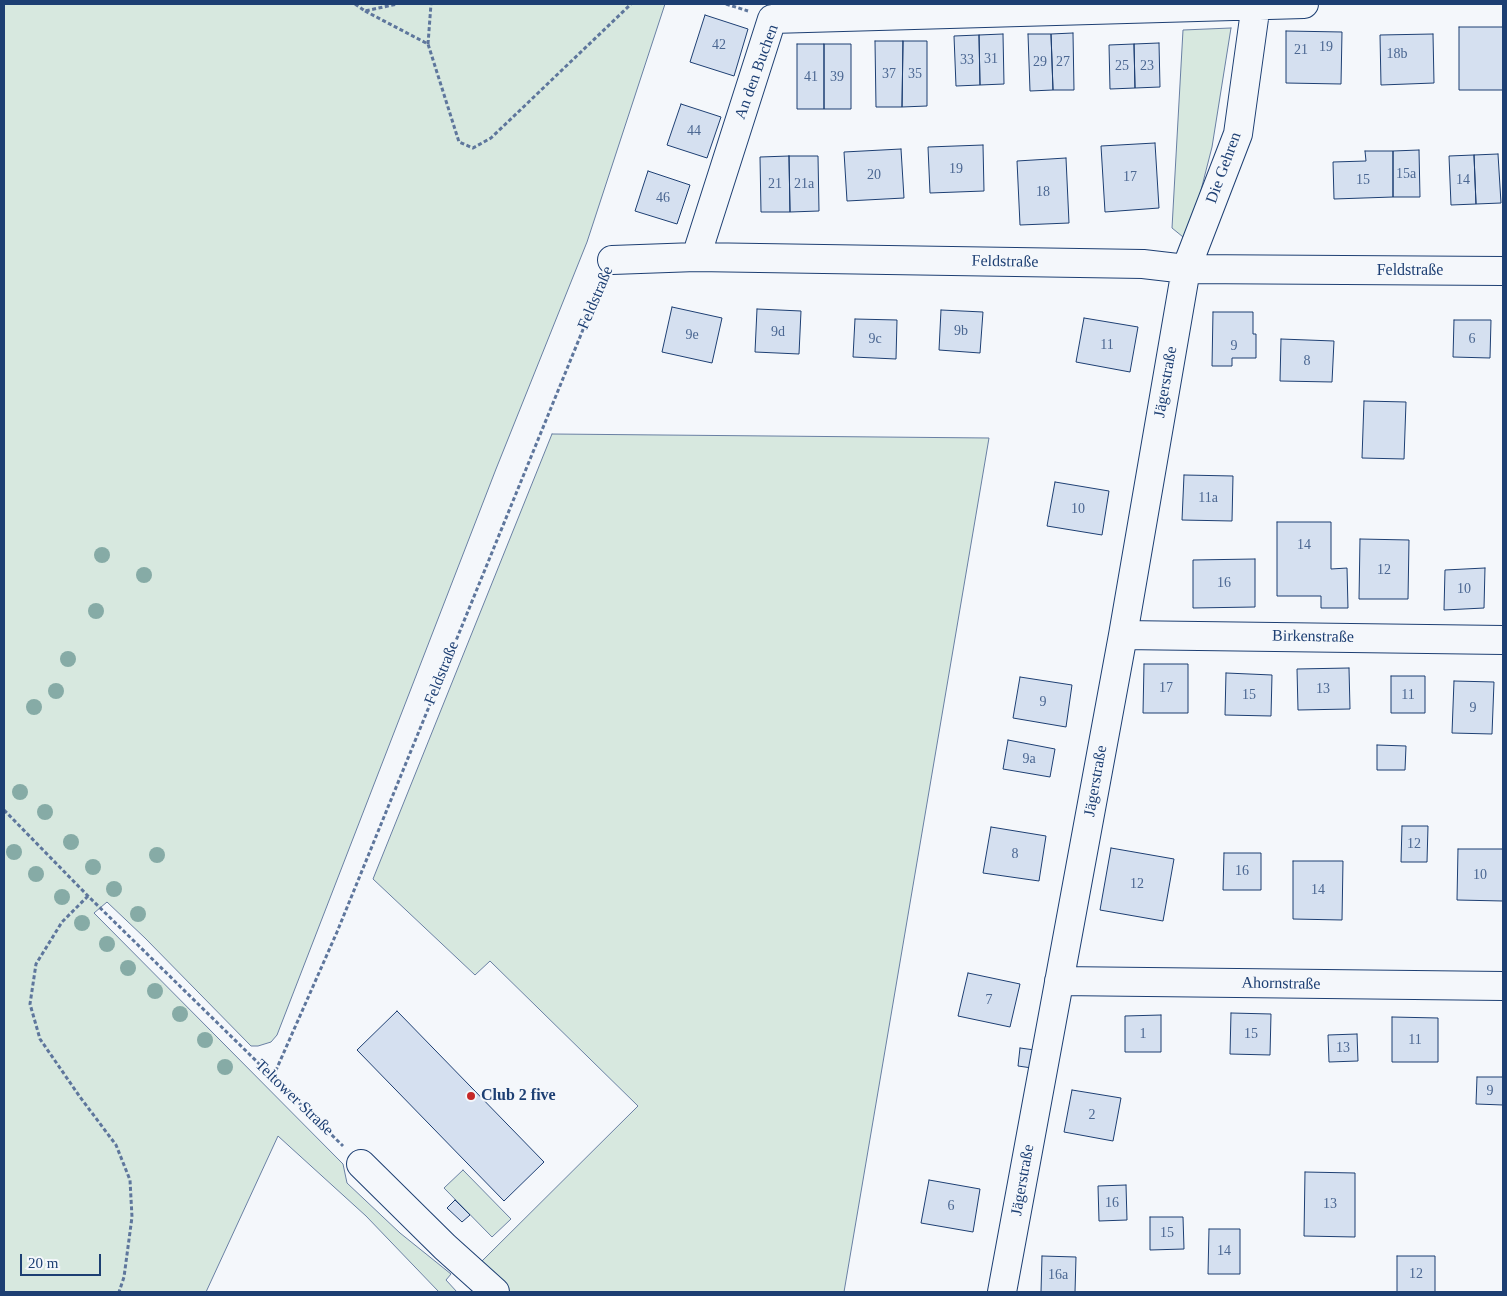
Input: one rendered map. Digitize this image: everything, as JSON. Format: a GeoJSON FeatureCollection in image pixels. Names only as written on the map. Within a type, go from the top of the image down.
{"type":"FeatureCollection","features":[{"type":"Feature","properties":{"kind":"street","name":"An den Buchen"},"geometry":{"type":"LineString","coordinates":[[696,257],[772,18],[1304,4]]}},
{"type":"Feature","properties":{"kind":"street","name":"Die Gehren"},"geometry":{"type":"LineString","coordinates":[[1186,269],[1238,134],[1256,5]]}},
{"type":"Feature","properties":{"kind":"street","name":"Feldstraße"},"geometry":{"type":"LineString","coordinates":[[612,260],[696,257],[1143,264],[1186,269],[1503,271]]}},
{"type":"Feature","properties":{"kind":"street","name":"Jägerstraße"},"geometry":{"type":"LineString","coordinates":[[1002,1292],[1122,635],[1186,269]]}},
{"type":"Feature","properties":{"kind":"street","name":"Birkenstraße"},"geometry":{"type":"LineString","coordinates":[[1122,635],[1503,640]]}},
{"type":"Feature","properties":{"kind":"street","name":"Ahornstraße"},"geometry":{"type":"LineString","coordinates":[[1059,982],[1503,986]]}},
{"type":"Feature","properties":{"kind":"street"},"geometry":{"type":"LineString","coordinates":[[361,1164],[445,1247],[495,1292]]}},
{"type":"Feature","properties":{"kind":"path"},"geometry":{"type":"LineString","coordinates":[[355,4],[428,44]]}},
{"type":"Feature","properties":{"kind":"path"},"geometry":{"type":"LineString","coordinates":[[365,10],[397,4]]}},
{"type":"Feature","properties":{"kind":"path"},"geometry":{"type":"LineString","coordinates":[[431,4],[428,44],[458,142],[473,148],[491,138],[631,4]]}},
{"type":"Feature","properties":{"kind":"path","name":"Feldstraße"},"geometry":{"type":"LineString","coordinates":[[273,1077],[337,932],[575,345],[612,260]]}},
{"type":"Feature","properties":{"kind":"path","name":"Teltower Straße"},"geometry":{"type":"LineString","coordinates":[[4,810],[94,902],[361,1164]]}},
{"type":"Feature","properties":{"kind":"path"},"geometry":{"type":"LineString","coordinates":[[88,896],[62,922],[36,964],[30,1004],[40,1039],[80,1098],[116,1145],[130,1180],[132,1217],[124,1276],[119,1292]]}},
{"type":"Feature","properties":{"kind":"shaded area"},"geometry":{"type":"Polygon","coordinates":[[[4,4],[665,4],[587,242],[496,469],[277,1035],[271,1042],[251,1046],[107,902],[94,913],[343,1164],[347,1183],[400,1233],[451,1274],[446,1280],[457,1292],[439,1292],[366,1216],[278,1136],[206,1292],[4,1292],[4,4]]]}},
{"type":"Feature","properties":{"kind":"shaded area"},"geometry":{"type":"Polygon","coordinates":[[[1231,28],[1212,147],[1188,241],[1172,228],[1183,30],[1231,28]]]}},
{"type":"Feature","properties":{"kind":"shaded area"},"geometry":{"type":"Polygon","coordinates":[[[552,434],[989,438],[844,1292],[509,1292],[480,1263],[638,1106],[490,961],[475,975],[373,879],[552,434]]]}},
{"type":"Feature","properties":{"kind":"shaded area"},"geometry":{"type":"Polygon","coordinates":[[[463,1170],[511,1219],[492,1237],[444,1188],[463,1170]]]}},
{"type":"Feature","properties":{"kind":"building"},"geometry":{"type":"Polygon","coordinates":[[[705,15],[748,29],[734,76],[690,62],[705,15]]]}},
{"type":"Feature","properties":{"kind":"building"},"geometry":{"type":"Polygon","coordinates":[[[1459,27],[1503,27],[1503,90],[1459,90],[1459,27]]]}},
{"type":"Feature","properties":{"kind":"building"},"geometry":{"type":"Polygon","coordinates":[[[1286,31],[1342,32],[1341,84],[1286,83],[1286,31]]]}},
{"type":"Feature","properties":{"kind":"building"},"geometry":{"type":"Polygon","coordinates":[[[1073,33],[1074,90],[1053,90],[1051,34],[1073,33]]]}},
{"type":"Feature","properties":{"kind":"building"},"geometry":{"type":"Polygon","coordinates":[[[1003,34],[1004,84],[980,85],[979,35],[1003,34]]]}},
{"type":"Feature","properties":{"kind":"building"},"geometry":{"type":"Polygon","coordinates":[[[1028,34],[1051,34],[1053,90],[1030,91],[1028,34]]]}},
{"type":"Feature","properties":{"kind":"building"},"geometry":{"type":"Polygon","coordinates":[[[1433,34],[1434,83],[1381,85],[1380,35],[1433,34]]]}},
{"type":"Feature","properties":{"kind":"building"},"geometry":{"type":"Polygon","coordinates":[[[979,35],[980,85],[956,86],[954,36],[979,35]]]}},
{"type":"Feature","properties":{"kind":"building"},"geometry":{"type":"Polygon","coordinates":[[[875,41],[903,41],[902,107],[876,107],[875,41]]]}},
{"type":"Feature","properties":{"kind":"building"},"geometry":{"type":"Polygon","coordinates":[[[903,41],[927,41],[927,106],[902,107],[903,41]]]}},
{"type":"Feature","properties":{"kind":"building"},"geometry":{"type":"Polygon","coordinates":[[[1159,43],[1160,87],[1135,88],[1134,44],[1159,43]]]}},
{"type":"Feature","properties":{"kind":"building"},"geometry":{"type":"Polygon","coordinates":[[[797,44],[824,44],[824,109],[797,109],[797,44]]]}},
{"type":"Feature","properties":{"kind":"building"},"geometry":{"type":"Polygon","coordinates":[[[824,44],[851,44],[851,109],[824,109],[824,44]]]}},
{"type":"Feature","properties":{"kind":"building"},"geometry":{"type":"Polygon","coordinates":[[[1134,44],[1135,88],[1110,89],[1109,45],[1134,44]]]}},
{"type":"Feature","properties":{"kind":"building"},"geometry":{"type":"Polygon","coordinates":[[[681,104],[721,117],[707,158],[667,145],[681,104]]]}},
{"type":"Feature","properties":{"kind":"building"},"geometry":{"type":"Polygon","coordinates":[[[1155,143],[1159,208],[1105,212],[1101,146],[1155,143]]]}},
{"type":"Feature","properties":{"kind":"building"},"geometry":{"type":"Polygon","coordinates":[[[983,145],[984,191],[930,193],[928,147],[983,145]]]}},
{"type":"Feature","properties":{"kind":"building"},"geometry":{"type":"Polygon","coordinates":[[[901,149],[904,198],[847,201],[844,152],[901,149]]]}},
{"type":"Feature","properties":{"kind":"building"},"geometry":{"type":"Polygon","coordinates":[[[1419,150],[1420,197],[1393,197],[1393,151],[1419,150]]]}},
{"type":"Feature","properties":{"kind":"building"},"geometry":{"type":"Polygon","coordinates":[[[1365,151],[1393,151],[1393,197],[1334,199],[1333,162],[1366,161],[1365,151]]]}},
{"type":"Feature","properties":{"kind":"building"},"geometry":{"type":"Polygon","coordinates":[[[1498,154],[1501,203],[1476,204],[1474,155],[1498,154]]]}},
{"type":"Feature","properties":{"kind":"building"},"geometry":{"type":"Polygon","coordinates":[[[1474,155],[1476,204],[1451,205],[1449,156],[1474,155]]]}},
{"type":"Feature","properties":{"kind":"building"},"geometry":{"type":"Polygon","coordinates":[[[789,156],[790,212],[761,212],[760,157],[789,156]]]}},
{"type":"Feature","properties":{"kind":"building"},"geometry":{"type":"Polygon","coordinates":[[[789,156],[818,156],[819,211],[790,212],[789,156]]]}},
{"type":"Feature","properties":{"kind":"building"},"geometry":{"type":"Polygon","coordinates":[[[1066,158],[1069,223],[1020,225],[1017,161],[1066,158]]]}},
{"type":"Feature","properties":{"kind":"building"},"geometry":{"type":"Polygon","coordinates":[[[648,171],[690,185],[677,224],[635,211],[648,171]]]}},
{"type":"Feature","properties":{"kind":"building"},"geometry":{"type":"Polygon","coordinates":[[[672,307],[722,318],[712,363],[662,352],[672,307]]]}},
{"type":"Feature","properties":{"kind":"building"},"geometry":{"type":"Polygon","coordinates":[[[757,309],[801,311],[799,354],[755,352],[757,309]]]}},
{"type":"Feature","properties":{"kind":"building"},"geometry":{"type":"Polygon","coordinates":[[[941,310],[983,312],[980,353],[939,350],[941,310]]]}},
{"type":"Feature","properties":{"kind":"building"},"geometry":{"type":"Polygon","coordinates":[[[1213,312],[1253,312],[1253,334],[1256,334],[1256,358],[1232,358],[1232,366],[1212,366],[1213,312]]]}},
{"type":"Feature","properties":{"kind":"building"},"geometry":{"type":"Polygon","coordinates":[[[1084,318],[1138,327],[1130,372],[1076,362],[1084,318]]]}},
{"type":"Feature","properties":{"kind":"building"},"geometry":{"type":"Polygon","coordinates":[[[855,319],[897,320],[896,359],[853,357],[855,319]]]}},
{"type":"Feature","properties":{"kind":"building"},"geometry":{"type":"Polygon","coordinates":[[[1454,320],[1491,320],[1490,358],[1453,357],[1454,320]]]}},
{"type":"Feature","properties":{"kind":"building"},"geometry":{"type":"Polygon","coordinates":[[[1281,339],[1334,341],[1332,382],[1280,381],[1281,339]]]}},
{"type":"Feature","properties":{"kind":"building"},"geometry":{"type":"Polygon","coordinates":[[[1364,401],[1406,402],[1404,459],[1362,458],[1364,401]]]}},
{"type":"Feature","properties":{"kind":"building"},"geometry":{"type":"Polygon","coordinates":[[[1184,475],[1233,476],[1232,521],[1182,520],[1184,475]]]}},
{"type":"Feature","properties":{"kind":"building"},"geometry":{"type":"Polygon","coordinates":[[[1055,482],[1109,491],[1102,535],[1047,526],[1055,482]]]}},
{"type":"Feature","properties":{"kind":"building"},"geometry":{"type":"Polygon","coordinates":[[[1277,522],[1331,522],[1331,569],[1347,568],[1348,608],[1321,608],[1321,596],[1277,596],[1277,522]]]}},
{"type":"Feature","properties":{"kind":"building"},"geometry":{"type":"Polygon","coordinates":[[[1360,539],[1409,540],[1408,599],[1359,599],[1360,539]]]}},
{"type":"Feature","properties":{"kind":"building"},"geometry":{"type":"Polygon","coordinates":[[[1255,559],[1255,607],[1193,608],[1193,560],[1255,559]]]}},
{"type":"Feature","properties":{"kind":"building"},"geometry":{"type":"Polygon","coordinates":[[[1485,568],[1484,608],[1444,610],[1445,570],[1485,568]]]}},
{"type":"Feature","properties":{"kind":"building"},"geometry":{"type":"Polygon","coordinates":[[[1144,664],[1188,664],[1188,713],[1143,713],[1144,664]]]}},
{"type":"Feature","properties":{"kind":"building"},"geometry":{"type":"Polygon","coordinates":[[[1349,668],[1350,709],[1298,710],[1297,669],[1349,668]]]}},
{"type":"Feature","properties":{"kind":"building"},"geometry":{"type":"Polygon","coordinates":[[[1226,673],[1272,675],[1271,716],[1225,715],[1226,673]]]}},
{"type":"Feature","properties":{"kind":"building"},"geometry":{"type":"Polygon","coordinates":[[[1391,676],[1425,676],[1425,713],[1391,713],[1391,676]]]}},
{"type":"Feature","properties":{"kind":"building"},"geometry":{"type":"Polygon","coordinates":[[[1020,677],[1072,685],[1066,727],[1013,718],[1020,677]]]}},
{"type":"Feature","properties":{"kind":"building"},"geometry":{"type":"Polygon","coordinates":[[[1454,681],[1494,682],[1492,734],[1452,733],[1454,681]]]}},
{"type":"Feature","properties":{"kind":"building"},"geometry":{"type":"Polygon","coordinates":[[[1008,740],[1055,749],[1050,777],[1003,769],[1008,740]]]}},
{"type":"Feature","properties":{"kind":"building"},"geometry":{"type":"Polygon","coordinates":[[[1377,745],[1406,746],[1405,770],[1377,770],[1377,745]]]}},
{"type":"Feature","properties":{"kind":"building"},"geometry":{"type":"Polygon","coordinates":[[[1402,826],[1428,826],[1427,862],[1401,862],[1402,826]]]}},
{"type":"Feature","properties":{"kind":"building"},"geometry":{"type":"Polygon","coordinates":[[[991,827],[1046,836],[1039,881],[983,873],[991,827]]]}},
{"type":"Feature","properties":{"kind":"building"},"geometry":{"type":"Polygon","coordinates":[[[1111,848],[1174,859],[1163,921],[1100,910],[1111,848]]]}},
{"type":"Feature","properties":{"kind":"building"},"geometry":{"type":"Polygon","coordinates":[[[1458,849],[1503,849],[1503,901],[1457,900],[1458,849]]]}},
{"type":"Feature","properties":{"kind":"building"},"geometry":{"type":"Polygon","coordinates":[[[1224,853],[1261,853],[1261,890],[1223,890],[1224,853]]]}},
{"type":"Feature","properties":{"kind":"building"},"geometry":{"type":"Polygon","coordinates":[[[1293,861],[1343,861],[1342,920],[1293,919],[1293,861]]]}},
{"type":"Feature","properties":{"kind":"building"},"geometry":{"type":"Polygon","coordinates":[[[968,973],[1020,984],[1010,1027],[958,1016],[968,973]]]}},
{"type":"Feature","properties":{"kind":"building"},"geometry":{"type":"Polygon","coordinates":[[[397,1011],[544,1162],[504,1201],[357,1050],[397,1011]]]}},
{"type":"Feature","properties":{"kind":"building"},"geometry":{"type":"Polygon","coordinates":[[[1231,1013],[1271,1014],[1270,1055],[1230,1054],[1231,1013]]]}},
{"type":"Feature","properties":{"kind":"building"},"geometry":{"type":"Polygon","coordinates":[[[1161,1015],[1161,1052],[1125,1052],[1125,1016],[1161,1015]]]}},
{"type":"Feature","properties":{"kind":"building"},"geometry":{"type":"Polygon","coordinates":[[[1392,1017],[1438,1018],[1438,1062],[1392,1062],[1392,1017]]]}},
{"type":"Feature","properties":{"kind":"building"},"geometry":{"type":"Polygon","coordinates":[[[1357,1034],[1358,1061],[1329,1062],[1328,1035],[1357,1034]]]}},
{"type":"Feature","properties":{"kind":"building"},"geometry":{"type":"Polygon","coordinates":[[[1020,1048],[1035,1050],[1032,1068],[1018,1066],[1020,1048]]]}},
{"type":"Feature","properties":{"kind":"building"},"geometry":{"type":"Polygon","coordinates":[[[1477,1077],[1503,1077],[1503,1105],[1476,1104],[1477,1077]]]}},
{"type":"Feature","properties":{"kind":"building"},"geometry":{"type":"Polygon","coordinates":[[[1072,1090],[1121,1098],[1113,1141],[1064,1132],[1072,1090]]]}},
{"type":"Feature","properties":{"kind":"building"},"geometry":{"type":"Polygon","coordinates":[[[1305,1172],[1355,1173],[1355,1237],[1304,1236],[1305,1172]]]}},
{"type":"Feature","properties":{"kind":"building"},"geometry":{"type":"Polygon","coordinates":[[[929,1180],[980,1189],[973,1232],[921,1223],[929,1180]]]}},
{"type":"Feature","properties":{"kind":"building"},"geometry":{"type":"Polygon","coordinates":[[[1126,1185],[1127,1220],[1099,1221],[1098,1186],[1126,1185]]]}},
{"type":"Feature","properties":{"kind":"building"},"geometry":{"type":"Polygon","coordinates":[[[455,1200],[470,1215],[462,1222],[447,1208],[455,1200]]]}},
{"type":"Feature","properties":{"kind":"building"},"geometry":{"type":"Polygon","coordinates":[[[1150,1217],[1183,1217],[1184,1249],[1150,1250],[1150,1217]]]}},
{"type":"Feature","properties":{"kind":"building"},"geometry":{"type":"Polygon","coordinates":[[[1209,1229],[1240,1229],[1240,1274],[1208,1274],[1209,1229]]]}},
{"type":"Feature","properties":{"kind":"building"},"geometry":{"type":"Polygon","coordinates":[[[1042,1256],[1076,1257],[1075,1292],[1041,1292],[1042,1256]]]}},
{"type":"Feature","properties":{"kind":"building"},"geometry":{"type":"Polygon","coordinates":[[[1397,1256],[1435,1256],[1435,1292],[1397,1292],[1397,1256]]]}},
{"type":"Feature","properties":{"kind":"place","name":"Club 2 five"},"geometry":{"type":"Point","coordinates":[471,1096]}}]}
